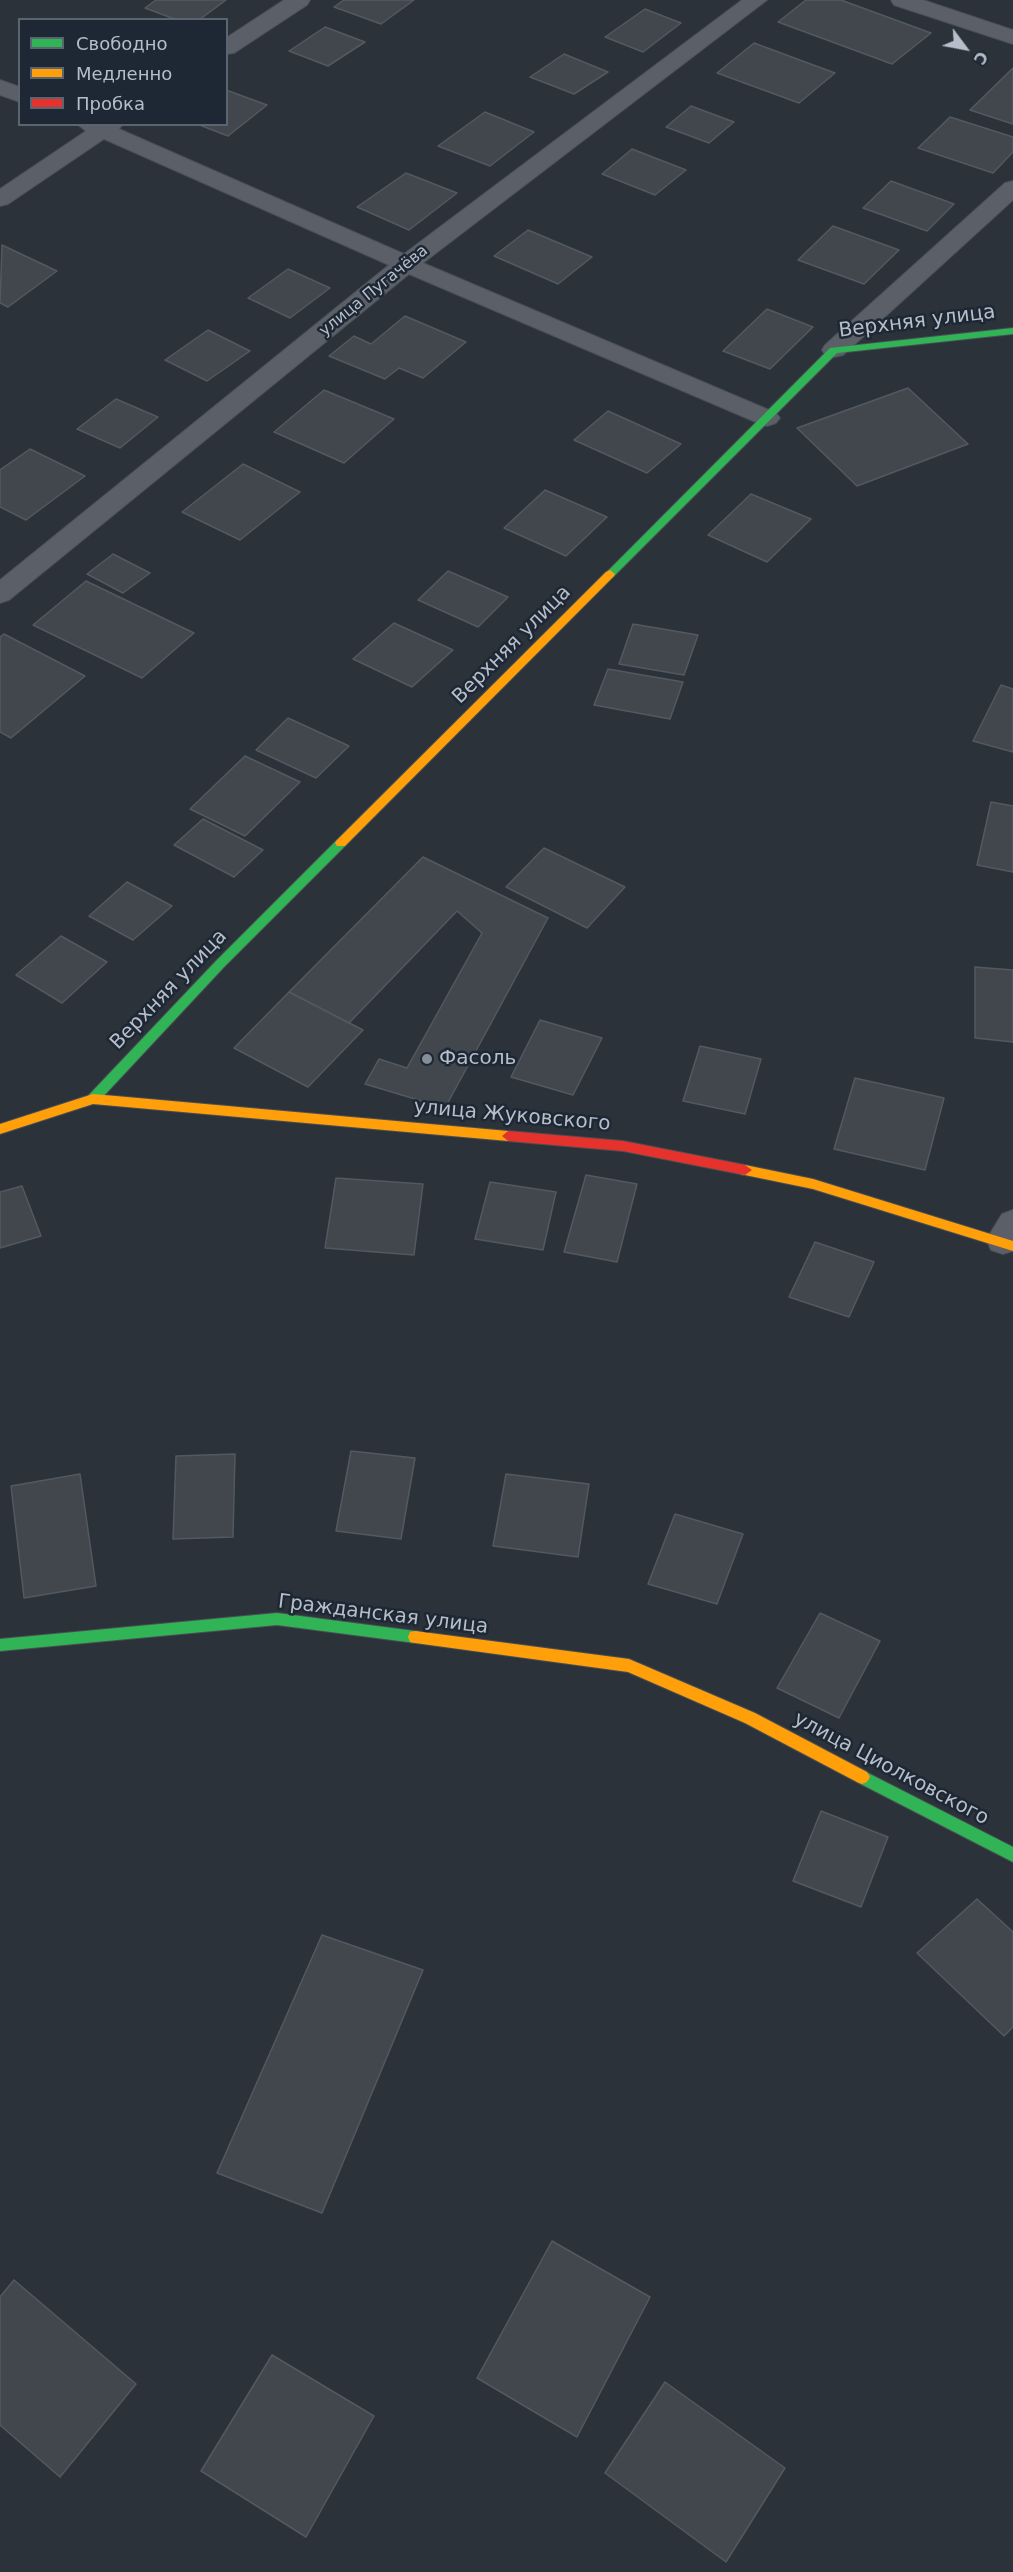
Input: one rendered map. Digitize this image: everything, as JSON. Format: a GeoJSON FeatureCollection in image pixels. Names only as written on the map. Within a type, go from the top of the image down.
{"type":"FeatureCollection","features":[{"type":"Feature","properties":{"kind":"street"},"geometry":{"type":"LineString","coordinates":[[228,47],[299,0]]}},
{"type":"Feature","properties":{"kind":"street","name":"улица Пугачёва"},"geometry":{"type":"LineString","coordinates":[[0,594],[406,264],[756,0]]}},
{"type":"Feature","properties":{"kind":"street"},"geometry":{"type":"LineString","coordinates":[[902,0],[1013,38]]}},
{"type":"Feature","properties":{"kind":"street"},"geometry":{"type":"LineString","coordinates":[[0,87],[18,95]]}},
{"type":"Feature","properties":{"kind":"street"},"geometry":{"type":"LineString","coordinates":[[0,198],[101,127],[406,264],[767,418]]}},
{"type":"Feature","properties":{"kind":"street"},"geometry":{"type":"LineString","coordinates":[[834,350],[1013,188]]}},
{"type":"Feature","properties":{"kind":"street","name":"Верхняя улица"},"geometry":{"type":"LineString","coordinates":[[93,1099],[220,964],[834,350],[1013,331]]}},
{"type":"Feature","properties":{"kind":"street","name":"улица Жуковского"},"geometry":{"type":"LineString","coordinates":[[0,1129],[93,1099],[623,1146],[813,1184],[1010,1237]]}},
{"type":"Feature","properties":{"kind":"street","name":"Гражданская улица"},"geometry":{"type":"LineString","coordinates":[[0,1645],[277,1618],[629,1666],[750,1718]]}},
{"type":"Feature","properties":{"kind":"street","name":"улица Циолковского"},"geometry":{"type":"LineString","coordinates":[[750,1718],[1013,1855]]}},
{"type":"Feature","properties":{"kind":"building"},"geometry":{"type":"Polygon","coordinates":[[[156,0],[226,0],[202,18],[172,18],[145,8],[156,0]]]}},
{"type":"Feature","properties":{"kind":"building"},"geometry":{"type":"Polygon","coordinates":[[[344,0],[414,0],[381,24],[334,7],[344,0]]]}},
{"type":"Feature","properties":{"kind":"building"},"geometry":{"type":"Polygon","coordinates":[[[806,0],[841,0],[931,33],[892,64],[778,22],[806,0]]]}},
{"type":"Feature","properties":{"kind":"building"},"geometry":{"type":"Polygon","coordinates":[[[645,9],[681,23],[643,52],[605,37],[645,9]]]}},
{"type":"Feature","properties":{"kind":"building"},"geometry":{"type":"Polygon","coordinates":[[[325,27],[365,42],[328,66],[289,51],[325,27]]]}},
{"type":"Feature","properties":{"kind":"building"},"geometry":{"type":"Polygon","coordinates":[[[754,43],[835,73],[799,103],[717,73],[754,43]]]}},
{"type":"Feature","properties":{"kind":"building"},"geometry":{"type":"Polygon","coordinates":[[[564,54],[608,72],[574,94],[530,77],[564,54]]]}},
{"type":"Feature","properties":{"kind":"building"},"geometry":{"type":"Polygon","coordinates":[[[1013,68],[1013,124],[970,110],[1013,68]]]}},
{"type":"Feature","properties":{"kind":"building"},"geometry":{"type":"Polygon","coordinates":[[[228,91],[267,105],[228,136],[202,126],[228,126],[228,91]]]}},
{"type":"Feature","properties":{"kind":"building"},"geometry":{"type":"Polygon","coordinates":[[[691,106],[734,122],[709,143],[666,127],[691,106]]]}},
{"type":"Feature","properties":{"kind":"building"},"geometry":{"type":"Polygon","coordinates":[[[485,112],[534,132],[490,166],[438,146],[485,112]]]}},
{"type":"Feature","properties":{"kind":"building"},"geometry":{"type":"Polygon","coordinates":[[[950,117],[1013,137],[1013,152],[993,173],[918,148],[950,117]]]}},
{"type":"Feature","properties":{"kind":"building"},"geometry":{"type":"Polygon","coordinates":[[[632,149],[686,170],[655,195],[602,174],[632,149]]]}},
{"type":"Feature","properties":{"kind":"building"},"geometry":{"type":"Polygon","coordinates":[[[406,173],[457,193],[409,230],[357,207],[406,173]]]}},
{"type":"Feature","properties":{"kind":"building"},"geometry":{"type":"Polygon","coordinates":[[[891,181],[954,204],[927,231],[863,208],[891,181]]]}},
{"type":"Feature","properties":{"kind":"building"},"geometry":{"type":"Polygon","coordinates":[[[833,226],[899,250],[864,284],[798,260],[833,226]]]}},
{"type":"Feature","properties":{"kind":"building"},"geometry":{"type":"Polygon","coordinates":[[[528,230],[592,257],[558,284],[494,256],[528,230]]]}},
{"type":"Feature","properties":{"kind":"building"},"geometry":{"type":"Polygon","coordinates":[[[2,245],[57,271],[8,307],[0,303],[2,245]]]}},
{"type":"Feature","properties":{"kind":"building"},"geometry":{"type":"Polygon","coordinates":[[[288,269],[330,288],[290,318],[248,298],[288,269]]]}},
{"type":"Feature","properties":{"kind":"building"},"geometry":{"type":"Polygon","coordinates":[[[767,309],[813,327],[770,369],[723,351],[767,309]]]}},
{"type":"Feature","properties":{"kind":"building"},"geometry":{"type":"Polygon","coordinates":[[[405,316],[466,342],[423,378],[399,368],[385,379],[329,356],[354,336],[371,344],[405,316]]]}},
{"type":"Feature","properties":{"kind":"building"},"geometry":{"type":"Polygon","coordinates":[[[208,330],[250,351],[207,381],[165,360],[208,330]]]}},
{"type":"Feature","properties":{"kind":"building"},"geometry":{"type":"Polygon","coordinates":[[[908,388],[968,444],[857,486],[797,428],[908,388]]]}},
{"type":"Feature","properties":{"kind":"building"},"geometry":{"type":"Polygon","coordinates":[[[324,390],[394,419],[344,463],[274,432],[324,390]]]}},
{"type":"Feature","properties":{"kind":"building"},"geometry":{"type":"Polygon","coordinates":[[[116,399],[158,417],[120,448],[77,429],[116,399]]]}},
{"type":"Feature","properties":{"kind":"building"},"geometry":{"type":"Polygon","coordinates":[[[608,411],[681,444],[647,473],[574,440],[608,411]]]}},
{"type":"Feature","properties":{"kind":"building"},"geometry":{"type":"Polygon","coordinates":[[[30,449],[85,476],[26,520],[0,507],[0,470],[30,449]]]}},
{"type":"Feature","properties":{"kind":"building"},"geometry":{"type":"Polygon","coordinates":[[[243,464],[300,492],[240,540],[182,512],[243,464]]]}},
{"type":"Feature","properties":{"kind":"building"},"geometry":{"type":"Polygon","coordinates":[[[545,490],[607,517],[566,556],[504,528],[545,490]]]}},
{"type":"Feature","properties":{"kind":"building"},"geometry":{"type":"Polygon","coordinates":[[[751,494],[811,519],[767,562],[708,535],[751,494]]]}},
{"type":"Feature","properties":{"kind":"building"},"geometry":{"type":"Polygon","coordinates":[[[113,554],[150,573],[123,593],[87,574],[113,554]]]}},
{"type":"Feature","properties":{"kind":"building"},"geometry":{"type":"Polygon","coordinates":[[[448,571],[508,597],[478,627],[418,600],[448,571]]]}},
{"type":"Feature","properties":{"kind":"building"},"geometry":{"type":"Polygon","coordinates":[[[86,581],[194,633],[142,678],[33,625],[86,581]]]}},
{"type":"Feature","properties":{"kind":"building"},"geometry":{"type":"Polygon","coordinates":[[[394,623],[453,650],[412,687],[353,659],[394,623]]]}},
{"type":"Feature","properties":{"kind":"building"},"geometry":{"type":"Polygon","coordinates":[[[633,624],[698,635],[684,675],[619,664],[633,624]]]}},
{"type":"Feature","properties":{"kind":"building"},"geometry":{"type":"Polygon","coordinates":[[[4,634],[85,676],[11,738],[0,732],[0,637],[4,634]]]}},
{"type":"Feature","properties":{"kind":"building"},"geometry":{"type":"Polygon","coordinates":[[[608,669],[683,682],[670,719],[594,705],[608,669]]]}},
{"type":"Feature","properties":{"kind":"building"},"geometry":{"type":"Polygon","coordinates":[[[1001,685],[1013,689],[1013,752],[973,741],[1001,685]]]}},
{"type":"Feature","properties":{"kind":"building"},"geometry":{"type":"Polygon","coordinates":[[[288,718],[349,746],[316,778],[256,750],[288,718]]]}},
{"type":"Feature","properties":{"kind":"building"},"geometry":{"type":"Polygon","coordinates":[[[245,756],[300,782],[245,836],[190,809],[245,756]]]}},
{"type":"Feature","properties":{"kind":"building"},"geometry":{"type":"Polygon","coordinates":[[[991,802],[1013,806],[1013,872],[977,865],[991,802]]]}},
{"type":"Feature","properties":{"kind":"building"},"geometry":{"type":"Polygon","coordinates":[[[203,819],[263,850],[234,877],[174,845],[203,819]]]}},
{"type":"Feature","properties":{"kind":"building"},"geometry":{"type":"Polygon","coordinates":[[[544,848],[625,887],[587,928],[506,887],[544,848]]]}},
{"type":"Feature","properties":{"kind":"building"},"geometry":{"type":"Polygon","coordinates":[[[423,857],[548,918],[445,1108],[365,1084],[379,1059],[407,1068],[482,933],[457,911],[349,1023],[289,992],[423,857]]]}},
{"type":"Feature","properties":{"kind":"building"},"geometry":{"type":"Polygon","coordinates":[[[127,882],[172,906],[133,940],[89,916],[127,882]]]}},
{"type":"Feature","properties":{"kind":"building"},"geometry":{"type":"Polygon","coordinates":[[[61,936],[107,962],[62,1003],[16,975],[61,936]]]}},
{"type":"Feature","properties":{"kind":"building"},"geometry":{"type":"Polygon","coordinates":[[[975,967],[1013,970],[1013,1042],[975,1038],[975,967]]]}},
{"type":"Feature","properties":{"kind":"building"},"geometry":{"type":"Polygon","coordinates":[[[289,992],[363,1030],[308,1087],[234,1048],[289,992]]]}},
{"type":"Feature","properties":{"kind":"building"},"geometry":{"type":"Polygon","coordinates":[[[540,1020],[602,1038],[573,1095],[511,1077],[540,1020]]]}},
{"type":"Feature","properties":{"kind":"building"},"geometry":{"type":"Polygon","coordinates":[[[700,1046],[761,1059],[745,1114],[683,1101],[700,1046]]]}},
{"type":"Feature","properties":{"kind":"building"},"geometry":{"type":"Polygon","coordinates":[[[855,1078],[944,1098],[925,1170],[834,1149],[855,1078]]]}},
{"type":"Feature","properties":{"kind":"building"},"geometry":{"type":"Polygon","coordinates":[[[586,1175],[637,1184],[617,1262],[564,1252],[586,1175]]]}},
{"type":"Feature","properties":{"kind":"building"},"geometry":{"type":"Polygon","coordinates":[[[336,1178],[423,1184],[414,1255],[325,1248],[336,1178]]]}},
{"type":"Feature","properties":{"kind":"building"},"geometry":{"type":"Polygon","coordinates":[[[490,1182],[556,1192],[543,1250],[475,1239],[490,1182]]]}},
{"type":"Feature","properties":{"kind":"building"},"geometry":{"type":"Polygon","coordinates":[[[22,1186],[41,1236],[0,1248],[0,1192],[22,1186]]]}},
{"type":"Feature","properties":{"kind":"building"},"geometry":{"type":"Polygon","coordinates":[[[815,1242],[874,1262],[849,1317],[789,1297],[815,1242]]]}},
{"type":"Feature","properties":{"kind":"building"},"geometry":{"type":"Polygon","coordinates":[[[351,1451],[415,1458],[401,1539],[336,1531],[351,1451]]]}},
{"type":"Feature","properties":{"kind":"building"},"geometry":{"type":"Polygon","coordinates":[[[235,1454],[233,1537],[173,1539],[176,1456],[235,1454]]]}},
{"type":"Feature","properties":{"kind":"building"},"geometry":{"type":"Polygon","coordinates":[[[80,1474],[96,1586],[24,1598],[11,1486],[80,1474]]]}},
{"type":"Feature","properties":{"kind":"building"},"geometry":{"type":"Polygon","coordinates":[[[506,1474],[589,1484],[578,1557],[493,1546],[506,1474]]]}},
{"type":"Feature","properties":{"kind":"building"},"geometry":{"type":"Polygon","coordinates":[[[675,1514],[743,1534],[717,1604],[648,1584],[675,1514]]]}},
{"type":"Feature","properties":{"kind":"building"},"geometry":{"type":"Polygon","coordinates":[[[820,1613],[880,1641],[839,1718],[777,1688],[820,1613]]]}},
{"type":"Feature","properties":{"kind":"building"},"geometry":{"type":"Polygon","coordinates":[[[821,1811],[888,1837],[861,1907],[793,1881],[821,1811]]]}},
{"type":"Feature","properties":{"kind":"building"},"geometry":{"type":"Polygon","coordinates":[[[977,1899],[1013,1932],[1013,2027],[1004,2036],[917,1953],[977,1899]]]}},
{"type":"Feature","properties":{"kind":"building"},"geometry":{"type":"Polygon","coordinates":[[[322,1935],[423,1970],[322,2213],[217,2173],[322,1935]]]}},
{"type":"Feature","properties":{"kind":"building"},"geometry":{"type":"Polygon","coordinates":[[[552,2241],[650,2297],[577,2437],[477,2378],[552,2241]]]}},
{"type":"Feature","properties":{"kind":"building"},"geometry":{"type":"Polygon","coordinates":[[[14,2280],[136,2384],[60,2477],[0,2425],[0,2297],[14,2280]]]}},
{"type":"Feature","properties":{"kind":"building"},"geometry":{"type":"Polygon","coordinates":[[[272,2355],[374,2416],[306,2537],[201,2471],[272,2355]]]}},
{"type":"Feature","properties":{"kind":"building"},"geometry":{"type":"Polygon","coordinates":[[[665,2382],[785,2468],[726,2562],[605,2473],[665,2382]]]}},
{"type":"Feature","properties":{"kind":"traffic: fast"},"geometry":{"type":"LineString","coordinates":[[610,574],[834,350],[1013,331]]}},
{"type":"Feature","properties":{"kind":"traffic: fast"},"geometry":{"type":"LineString","coordinates":[[93,1099],[220,964],[341,843]]}},
{"type":"Feature","properties":{"kind":"traffic: fast"},"geometry":{"type":"LineString","coordinates":[[0,1645],[277,1619],[415,1637]]}},
{"type":"Feature","properties":{"kind":"traffic: fast"},"geometry":{"type":"LineString","coordinates":[[862,1777],[1013,1855]]}},
{"type":"Feature","properties":{"kind":"traffic: slow"},"geometry":{"type":"LineString","coordinates":[[341,843],[610,574]]}},
{"type":"Feature","properties":{"kind":"traffic: slow"},"geometry":{"type":"LineString","coordinates":[[0,1129],[93,1099],[508,1136]]}},
{"type":"Feature","properties":{"kind":"traffic: slow"},"geometry":{"type":"LineString","coordinates":[[745,1170],[813,1184],[1013,1246]]}},
{"type":"Feature","properties":{"kind":"traffic: slow"},"geometry":{"type":"LineString","coordinates":[[415,1637],[629,1666],[750,1718],[862,1777]]}},
{"type":"Feature","properties":{"kind":"traffic: jam"},"geometry":{"type":"LineString","coordinates":[[508,1136],[623,1146],[745,1170]]}},
{"type":"Feature","properties":{"kind":"place","name":"Фасоль"},"geometry":{"type":"Point","coordinates":[427,1059]}}]}
